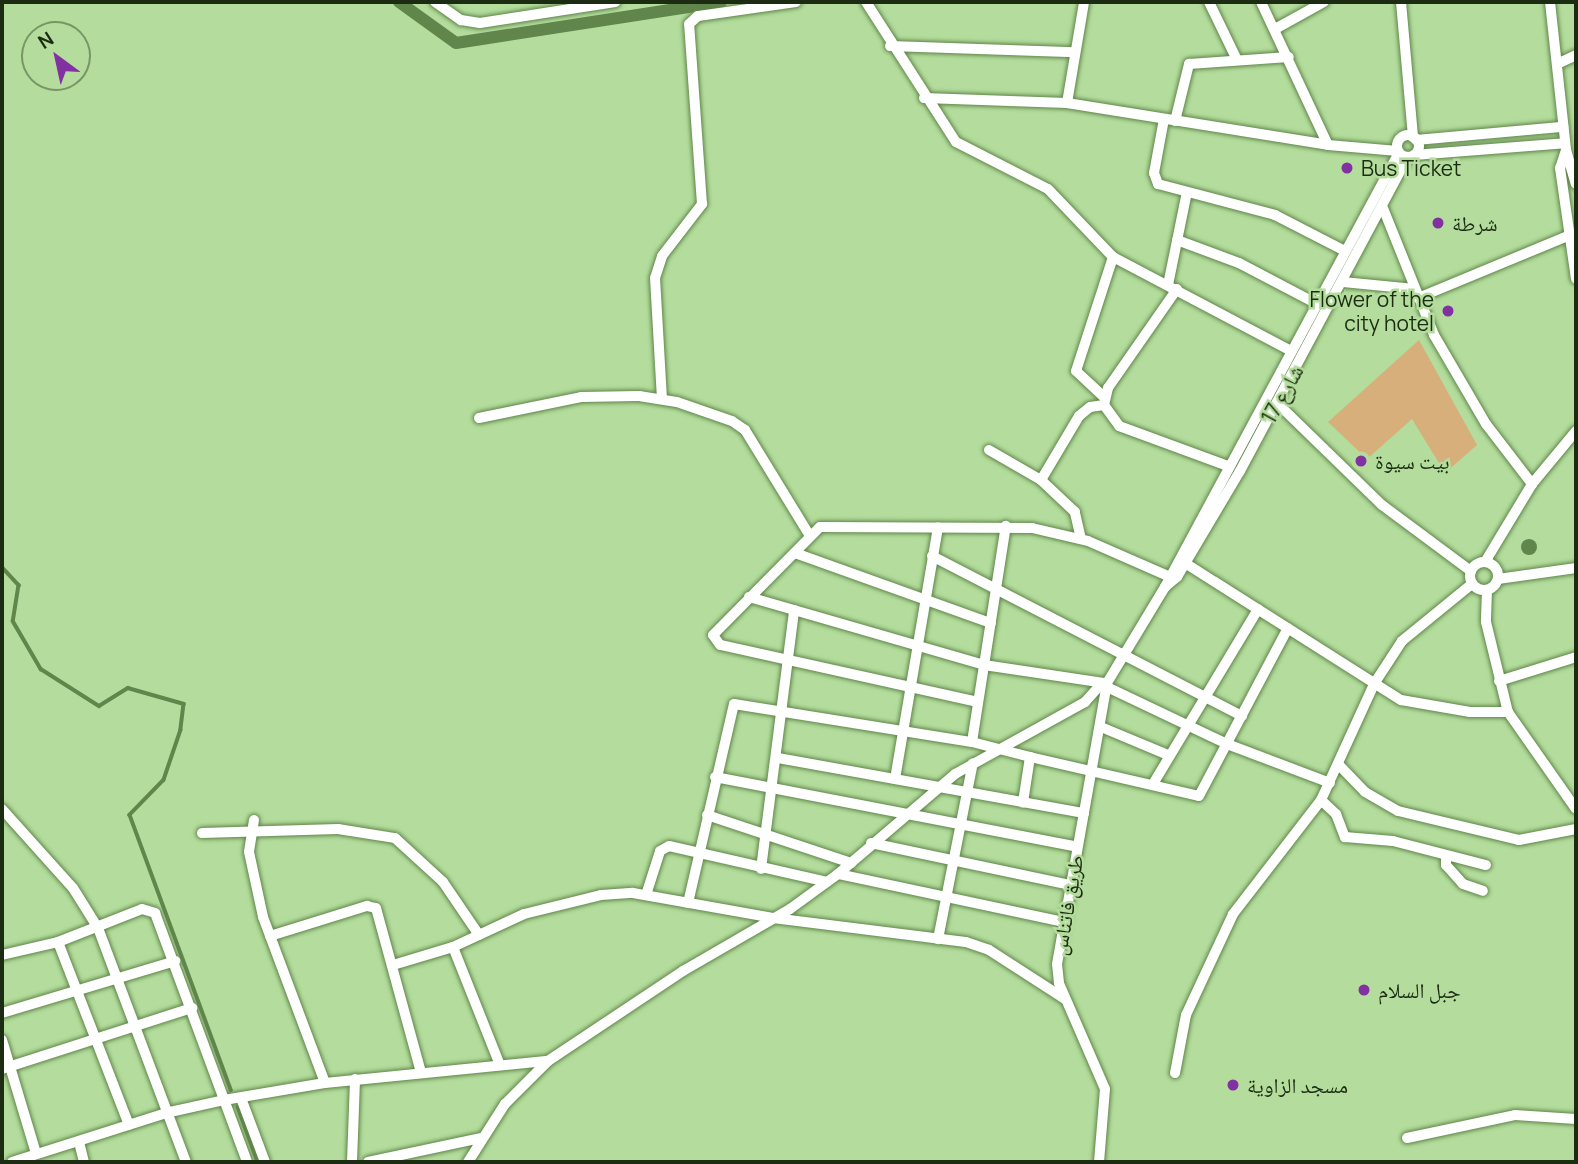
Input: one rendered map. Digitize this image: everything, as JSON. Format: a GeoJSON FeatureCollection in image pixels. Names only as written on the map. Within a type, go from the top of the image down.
{"type":"FeatureCollection","features":[{"type":"Feature","properties":{"kind":"street"},"geometry":{"type":"LineString","coordinates":[[435,2],[461,20],[480,23],[615,2]]}},
{"type":"Feature","properties":{"kind":"street"},"geometry":{"type":"LineString","coordinates":[[662,399],[654,290],[657,267],[702,204],[690,22],[698,16],[796,2]]}},
{"type":"Feature","properties":{"kind":"street"},"geometry":{"type":"LineString","coordinates":[[866,2],[890,46],[956,142],[1048,189],[1113,257],[1291,351]]}},
{"type":"Feature","properties":{"kind":"street"},"geometry":{"type":"LineString","coordinates":[[1067,103],[1084,2]]}},
{"type":"Feature","properties":{"kind":"street"},"geometry":{"type":"LineString","coordinates":[[1209,2],[1237,60]]}},
{"type":"Feature","properties":{"kind":"street"},"geometry":{"type":"LineString","coordinates":[[1261,2],[1328,145]]}},
{"type":"Feature","properties":{"kind":"street"},"geometry":{"type":"LineString","coordinates":[[1275,29],[1324,2]]}},
{"type":"Feature","properties":{"kind":"street"},"geometry":{"type":"LineString","coordinates":[[1401,2],[1415,138],[1405,154]]}},
{"type":"Feature","properties":{"kind":"street"},"geometry":{"type":"LineString","coordinates":[[1550,2],[1565,146],[1576,184]]}},
{"type":"Feature","properties":{"kind":"street"},"geometry":{"type":"LineString","coordinates":[[890,46],[1075,52]]}},
{"type":"Feature","properties":{"kind":"street"},"geometry":{"type":"LineString","coordinates":[[1557,64],[1576,55]]}},
{"type":"Feature","properties":{"kind":"street"},"geometry":{"type":"LineString","coordinates":[[1289,57],[1186,67],[1156,181],[1275,215],[1345,251]]}},
{"type":"Feature","properties":{"kind":"street"},"geometry":{"type":"LineString","coordinates":[[924,98],[1067,103],[1328,145],[1405,154],[1565,146]]}},
{"type":"Feature","properties":{"kind":"street"},"geometry":{"type":"LineString","coordinates":[[1405,154],[1400,139],[1563,127]]}},
{"type":"Feature","properties":{"kind":"street"},"geometry":{"type":"LineString","coordinates":[[1491,134],[1492,149]]}},
{"type":"Feature","properties":{"kind":"street"},"geometry":{"type":"LineString","coordinates":[[1565,146],[1560,168],[1576,279]]}},
{"type":"Feature","properties":{"kind":"street","name":"شارع 17"},"geometry":{"type":"LineString","coordinates":[[1166,582],[1185,563],[1277,403],[1383,208],[1405,154]]}},
{"type":"Feature","properties":{"kind":"street","name":"شارع 17"},"geometry":{"type":"LineString","coordinates":[[1105,684],[1166,582],[1345,251],[1405,154]]}},
{"type":"Feature","properties":{"kind":"street"},"geometry":{"type":"LineString","coordinates":[[1041,480],[1079,416],[1104,401],[1173,287],[1177,240],[1187,192]]}},
{"type":"Feature","properties":{"kind":"street"},"geometry":{"type":"LineString","coordinates":[[1383,208],[1416,294],[1463,388],[1532,484]]}},
{"type":"Feature","properties":{"kind":"street"},"geometry":{"type":"LineString","coordinates":[[1343,282],[1416,294],[1570,235]]}},
{"type":"Feature","properties":{"kind":"street"},"geometry":{"type":"LineString","coordinates":[[1177,240],[1239,264],[1317,304]]}},
{"type":"Feature","properties":{"kind":"street"},"geometry":{"type":"LineString","coordinates":[[1113,257],[1076,371],[1104,401],[1119,426],[1228,466]]}},
{"type":"Feature","properties":{"kind":"street"},"geometry":{"type":"LineString","coordinates":[[479,418],[581,397],[662,399],[741,425],[810,536]]}},
{"type":"Feature","properties":{"kind":"street"},"geometry":{"type":"LineString","coordinates":[[1277,403],[1391,513],[1471,570]]}},
{"type":"Feature","properties":{"kind":"street"},"geometry":{"type":"LineString","coordinates":[[1471,570],[1485,562],[1532,484],[1576,431]]}},
{"type":"Feature","properties":{"kind":"street"},"geometry":{"type":"LineString","coordinates":[[989,450],[1041,480],[1075,512],[1081,539]]}},
{"type":"Feature","properties":{"kind":"street"},"geometry":{"type":"LineString","coordinates":[[978,702],[715,642],[716,629],[820,527],[1006,526],[1081,539],[1166,582]]}},
{"type":"Feature","properties":{"kind":"street"},"geometry":{"type":"LineString","coordinates":[[972,742],[1006,526]]}},
{"type":"Feature","properties":{"kind":"street"},"geometry":{"type":"LineString","coordinates":[[895,779],[938,528]]}},
{"type":"Feature","properties":{"kind":"street"},"geometry":{"type":"LineString","coordinates":[[795,553],[991,623]]}},
{"type":"Feature","properties":{"kind":"street"},"geometry":{"type":"LineString","coordinates":[[932,556],[1125,653],[1241,716]]}},
{"type":"Feature","properties":{"kind":"street"},"geometry":{"type":"LineString","coordinates":[[1485,562],[1496,568],[1498,579]]}},
{"type":"Feature","properties":{"kind":"street"},"geometry":{"type":"LineString","coordinates":[[1185,563],[1401,700],[1508,712]]}},
{"type":"Feature","properties":{"kind":"street"},"geometry":{"type":"LineString","coordinates":[[1576,568],[1498,579],[1487,590],[1485,614],[1508,712],[1576,809]]}},
{"type":"Feature","properties":{"kind":"street"},"geometry":{"type":"LineString","coordinates":[[1471,570],[1472,584]]}},
{"type":"Feature","properties":{"kind":"street"},"geometry":{"type":"LineString","coordinates":[[1472,584],[1487,590]]}},
{"type":"Feature","properties":{"kind":"street"},"geometry":{"type":"LineString","coordinates":[[1175,1073],[1186,1015],[1233,914],[1321,800],[1374,684],[1417,625],[1472,584]]}},
{"type":"Feature","properties":{"kind":"street"},"geometry":{"type":"LineString","coordinates":[[749,597],[984,665],[1105,684],[1185,726],[1330,783]]}},
{"type":"Feature","properties":{"kind":"street"},"geometry":{"type":"LineString","coordinates":[[1153,784],[1203,694],[1258,609]]}},
{"type":"Feature","properties":{"kind":"street"},"geometry":{"type":"LineString","coordinates":[[761,869],[785,709],[794,610]]}},
{"type":"Feature","properties":{"kind":"street"},"geometry":{"type":"LineString","coordinates":[[688,903],[732,705],[785,709],[972,742],[1199,796],[1288,628]]}},
{"type":"Feature","properties":{"kind":"street"},"geometry":{"type":"LineString","coordinates":[[1499,681],[1576,657]]}},
{"type":"Feature","properties":{"kind":"street"},"geometry":{"type":"LineString","coordinates":[[468,1162],[481,1138],[519,1086],[548,1061],[683,971],[773,918],[827,882],[937,788],[973,762],[1085,702],[1105,684]]}},
{"type":"Feature","properties":{"kind":"street","name":"طريق فاتناس"},"geometry":{"type":"LineString","coordinates":[[1099,1162],[1105,1089],[1057,973],[1063,922],[1101,727],[1105,684]]}},
{"type":"Feature","properties":{"kind":"street"},"geometry":{"type":"LineString","coordinates":[[1101,727],[1168,755]]}},
{"type":"Feature","properties":{"kind":"street"},"geometry":{"type":"LineString","coordinates":[[1023,802],[1030,757]]}},
{"type":"Feature","properties":{"kind":"street"},"geometry":{"type":"LineString","coordinates":[[778,758],[1084,813]]}},
{"type":"Feature","properties":{"kind":"street"},"geometry":{"type":"LineString","coordinates":[[938,939],[956,861],[973,762]]}},
{"type":"Feature","properties":{"kind":"street"},"geometry":{"type":"LineString","coordinates":[[1339,765],[1378,801],[1420,817],[1519,840],[1576,829]]}},
{"type":"Feature","properties":{"kind":"street"},"geometry":{"type":"LineString","coordinates":[[715,777],[903,816],[1077,847]]}},
{"type":"Feature","properties":{"kind":"street"},"geometry":{"type":"LineString","coordinates":[[1321,800],[1336,814],[1345,837],[1393,841],[1415,850],[1486,865]]}},
{"type":"Feature","properties":{"kind":"street"},"geometry":{"type":"LineString","coordinates":[[2,808],[73,888],[98,928],[120,978],[186,1162]]}},
{"type":"Feature","properties":{"kind":"street"},"geometry":{"type":"LineString","coordinates":[[707,815],[851,863]]}},
{"type":"Feature","properties":{"kind":"street"},"geometry":{"type":"LineString","coordinates":[[254,820],[251,862],[270,936],[325,1083]]}},
{"type":"Feature","properties":{"kind":"street"},"geometry":{"type":"LineString","coordinates":[[202,833],[338,829],[395,838],[443,882],[480,935]]}},
{"type":"Feature","properties":{"kind":"street"},"geometry":{"type":"LineString","coordinates":[[871,843],[1070,884]]}},
{"type":"Feature","properties":{"kind":"street"},"geometry":{"type":"LineString","coordinates":[[646,895],[664,848],[699,852],[761,869],[827,882]]}},
{"type":"Feature","properties":{"kind":"street"},"geometry":{"type":"LineString","coordinates":[[1415,850],[1424,862]]}},
{"type":"Feature","properties":{"kind":"street"},"geometry":{"type":"LineString","coordinates":[[1446,857],[1446,865],[1463,884],[1483,891]]}},
{"type":"Feature","properties":{"kind":"street"},"geometry":{"type":"LineString","coordinates":[[838,874],[1063,922]]}},
{"type":"Feature","properties":{"kind":"street"},"geometry":{"type":"LineString","coordinates":[[393,965],[453,947],[524,914],[601,895],[646,895],[773,918],[938,939],[989,950],[1066,999]]}},
{"type":"Feature","properties":{"kind":"street"},"geometry":{"type":"LineString","coordinates":[[270,936],[372,905],[379,912],[421,1073]]}},
{"type":"Feature","properties":{"kind":"street"},"geometry":{"type":"LineString","coordinates":[[2,955],[58,942],[151,910],[160,920],[247,1162]]}},
{"type":"Feature","properties":{"kind":"street"},"geometry":{"type":"LineString","coordinates":[[58,942],[129,1125]]}},
{"type":"Feature","properties":{"kind":"street"},"geometry":{"type":"LineString","coordinates":[[453,947],[500,1065]]}},
{"type":"Feature","properties":{"kind":"street"},"geometry":{"type":"LineString","coordinates":[[2,1013],[175,961]]}},
{"type":"Feature","properties":{"kind":"street"},"geometry":{"type":"LineString","coordinates":[[6,1068],[192,1008]]}},
{"type":"Feature","properties":{"kind":"street"},"geometry":{"type":"LineString","coordinates":[[2,1040],[6,1068],[42,1156]]}},
{"type":"Feature","properties":{"kind":"street"},"geometry":{"type":"LineString","coordinates":[[12,1162],[42,1156],[170,1112],[225,1100],[355,1079],[548,1061]]}},
{"type":"Feature","properties":{"kind":"street"},"geometry":{"type":"LineString","coordinates":[[352,1162],[355,1079]]}},
{"type":"Feature","properties":{"kind":"street"},"geometry":{"type":"LineString","coordinates":[[241,1098],[265,1162]]}},
{"type":"Feature","properties":{"kind":"street"},"geometry":{"type":"LineString","coordinates":[[1407,1138],[1515,1115],[1576,1119]]}},
{"type":"Feature","properties":{"kind":"street"},"geometry":{"type":"LineString","coordinates":[[368,1162],[481,1138]]}},
{"type":"Feature","properties":{"kind":"street"},"geometry":{"type":"LineString","coordinates":[[79,1142],[84,1162]]}},
{"type":"Feature","properties":{"kind":"shaded area"},"geometry":{"type":"Polygon","coordinates":[[[1419,340],[1477,445],[1445,473],[1412,419],[1367,459],[1328,422],[1419,340]]]}},
{"type":"Feature","properties":{"kind":"shaded area"},"geometry":{"type":"Polygon","coordinates":[[[1529,539],[1537,547],[1529,555],[1521,547],[1529,539]]]}},
{"type":"Feature","properties":{"kind":"waterway"},"geometry":{"type":"LineString","coordinates":[[399,2],[456,43],[721,2]]}},
{"type":"Feature","properties":{"kind":"waterway"},"geometry":{"type":"LineString","coordinates":[[2,567],[19,585],[13,621],[41,669],[99,706],[128,688],[184,704],[181,730],[164,780],[130,815],[231,1090]]}},
{"type":"Feature","properties":{"kind":"waterway"},"geometry":{"type":"LineString","coordinates":[[238,1107],[258,1162]]}},
{"type":"Feature","properties":{"kind":"place","name":"Bus Ticket"},"geometry":{"type":"Point","coordinates":[1347,168]}},
{"type":"Feature","properties":{"kind":"place","name":"شرطة"},"geometry":{"type":"Point","coordinates":[1438,223]}},
{"type":"Feature","properties":{"kind":"place","name":"Flower of the city hotel"},"geometry":{"type":"Point","coordinates":[1448,311]}},
{"type":"Feature","properties":{"kind":"place","name":"بيت سيوة"},"geometry":{"type":"Point","coordinates":[1361,461]}},
{"type":"Feature","properties":{"kind":"place","name":"جبل السلام"},"geometry":{"type":"Point","coordinates":[1364,990]}},
{"type":"Feature","properties":{"kind":"place","name":"مسجد الزاوية"},"geometry":{"type":"Point","coordinates":[1233,1085]}}]}
